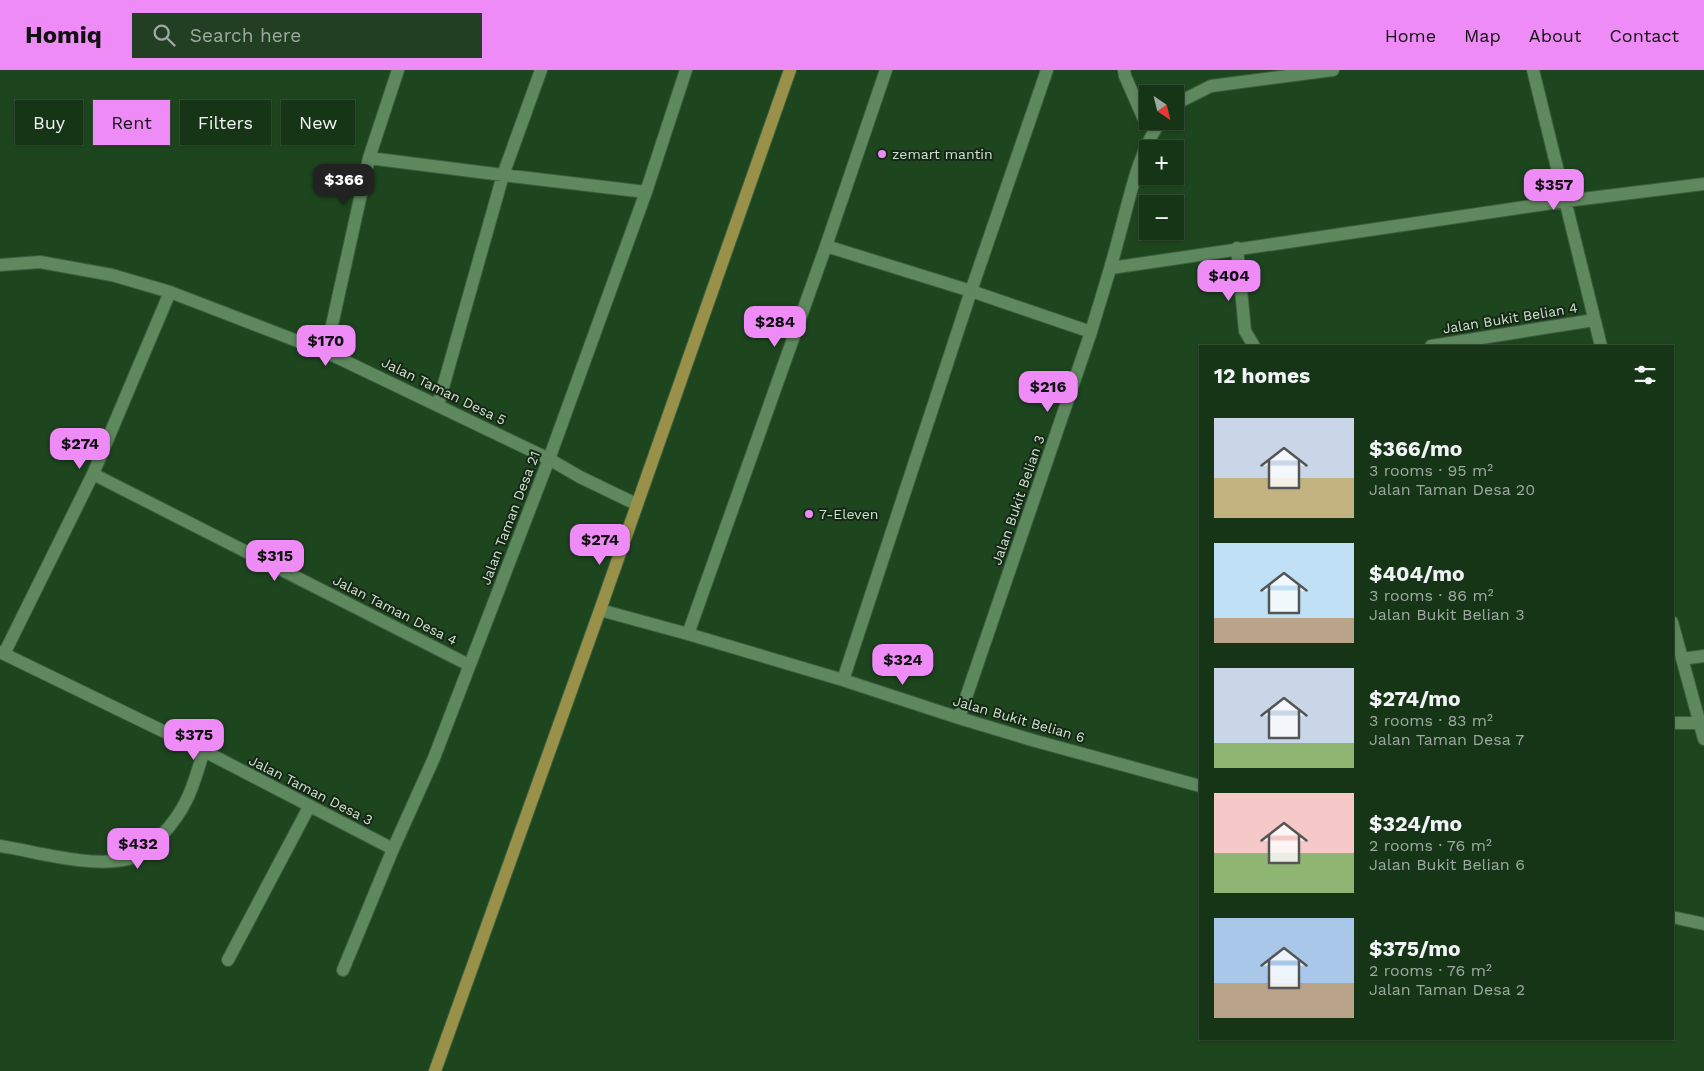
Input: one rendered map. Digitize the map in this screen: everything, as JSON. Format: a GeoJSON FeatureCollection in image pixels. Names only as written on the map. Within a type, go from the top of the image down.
{"type":"FeatureCollection","features":[{"type":"Feature","properties":{"kind":"main road"},"geometry":{"type":"LineString","coordinates":[[435,1071],[790,70]]}},
{"type":"Feature","properties":{"kind":"street"},"geometry":{"type":"LineString","coordinates":[[326,352],[369,158],[398,70]]}},
{"type":"Feature","properties":{"kind":"street"},"geometry":{"type":"LineString","coordinates":[[438,405],[503,176],[541,70]]}},
{"type":"Feature","properties":{"kind":"street","name":"Jalan Taman Desa 21"},"geometry":{"type":"LineString","coordinates":[[343,970],[393,849],[434,758],[549,459],[646,192],[686,70]]}},
{"type":"Feature","properties":{"kind":"street"},"geometry":{"type":"LineString","coordinates":[[688,634],[826,246],[886,70]]}},
{"type":"Feature","properties":{"kind":"street"},"geometry":{"type":"LineString","coordinates":[[842,680],[1047,70]]}},
{"type":"Feature","properties":{"kind":"street"},"geometry":{"type":"LineString","coordinates":[[1124,70],[1139,108]]}},
{"type":"Feature","properties":{"kind":"street"},"geometry":{"type":"LineString","coordinates":[[1184,100],[1211,86],[1333,70]]}},
{"type":"Feature","properties":{"kind":"street"},"geometry":{"type":"LineString","coordinates":[[1533,70],[1601,345]]}},
{"type":"Feature","properties":{"kind":"street","name":"Jalan Bukit Belian 3"},"geometry":{"type":"LineString","coordinates":[[959,718],[1111,268],[1138,167],[1151,130]]}},
{"type":"Feature","properties":{"kind":"street"},"geometry":{"type":"LineString","coordinates":[[369,158],[503,176],[646,192]]}},
{"type":"Feature","properties":{"kind":"street"},"geometry":{"type":"LineString","coordinates":[[1111,268],[1566,201],[1704,184]]}},
{"type":"Feature","properties":{"kind":"street"},"geometry":{"type":"LineString","coordinates":[[826,246],[1090,332]]}},
{"type":"Feature","properties":{"kind":"street"},"geometry":{"type":"LineString","coordinates":[[1237,248],[1246,331],[1253,345]]}},
{"type":"Feature","properties":{"kind":"street","name":"Jalan Taman Desa 5"},"geometry":{"type":"LineString","coordinates":[[1,265],[40,262],[112,275],[170,292],[326,352],[549,459],[580,477],[636,504]]}},
{"type":"Feature","properties":{"kind":"street"},"geometry":{"type":"LineString","coordinates":[[2,653],[94,474],[170,292]]}},
{"type":"Feature","properties":{"kind":"street","name":"Jalan Bukit Belian 4"},"geometry":{"type":"LineString","coordinates":[[1442,345],[1480,342],[1594,320]]}},
{"type":"Feature","properties":{"kind":"street","name":"Jalan Taman Desa 4"},"geometry":{"type":"LineString","coordinates":[[94,474],[469,665]]}},
{"type":"Feature","properties":{"kind":"street","name":"Jalan Bukit Belian 6"},"geometry":{"type":"LineString","coordinates":[[600,610],[842,680],[959,718],[1199,786]]}},
{"type":"Feature","properties":{"kind":"street"},"geometry":{"type":"LineString","coordinates":[[1674,629],[1704,739]]}},
{"type":"Feature","properties":{"kind":"street","name":"Jalan Taman Desa 3"},"geometry":{"type":"LineString","coordinates":[[2,653],[204,751],[393,849]]}},
{"type":"Feature","properties":{"kind":"street"},"geometry":{"type":"LineString","coordinates":[[1682,659],[1704,656]]}},
{"type":"Feature","properties":{"kind":"street"},"geometry":{"type":"LineString","coordinates":[[1674,723],[1699,723]]}},
{"type":"Feature","properties":{"kind":"street"},"geometry":{"type":"LineString","coordinates":[[0,846],[97,863],[130,859],[148,848],[168,830],[186,802],[204,751]]}},
{"type":"Feature","properties":{"kind":"street"},"geometry":{"type":"LineString","coordinates":[[228,960],[309,806]]}},
{"type":"Feature","properties":{"kind":"street"},"geometry":{"type":"LineString","coordinates":[[1674,917],[1704,924]]}},
{"type":"Feature","properties":{"kind":"place","name":"zemart mantin"},"geometry":{"type":"Point","coordinates":[882,154]}},
{"type":"Feature","properties":{"kind":"place","name":"7-Eleven"},"geometry":{"type":"Point","coordinates":[809,514]}}]}
